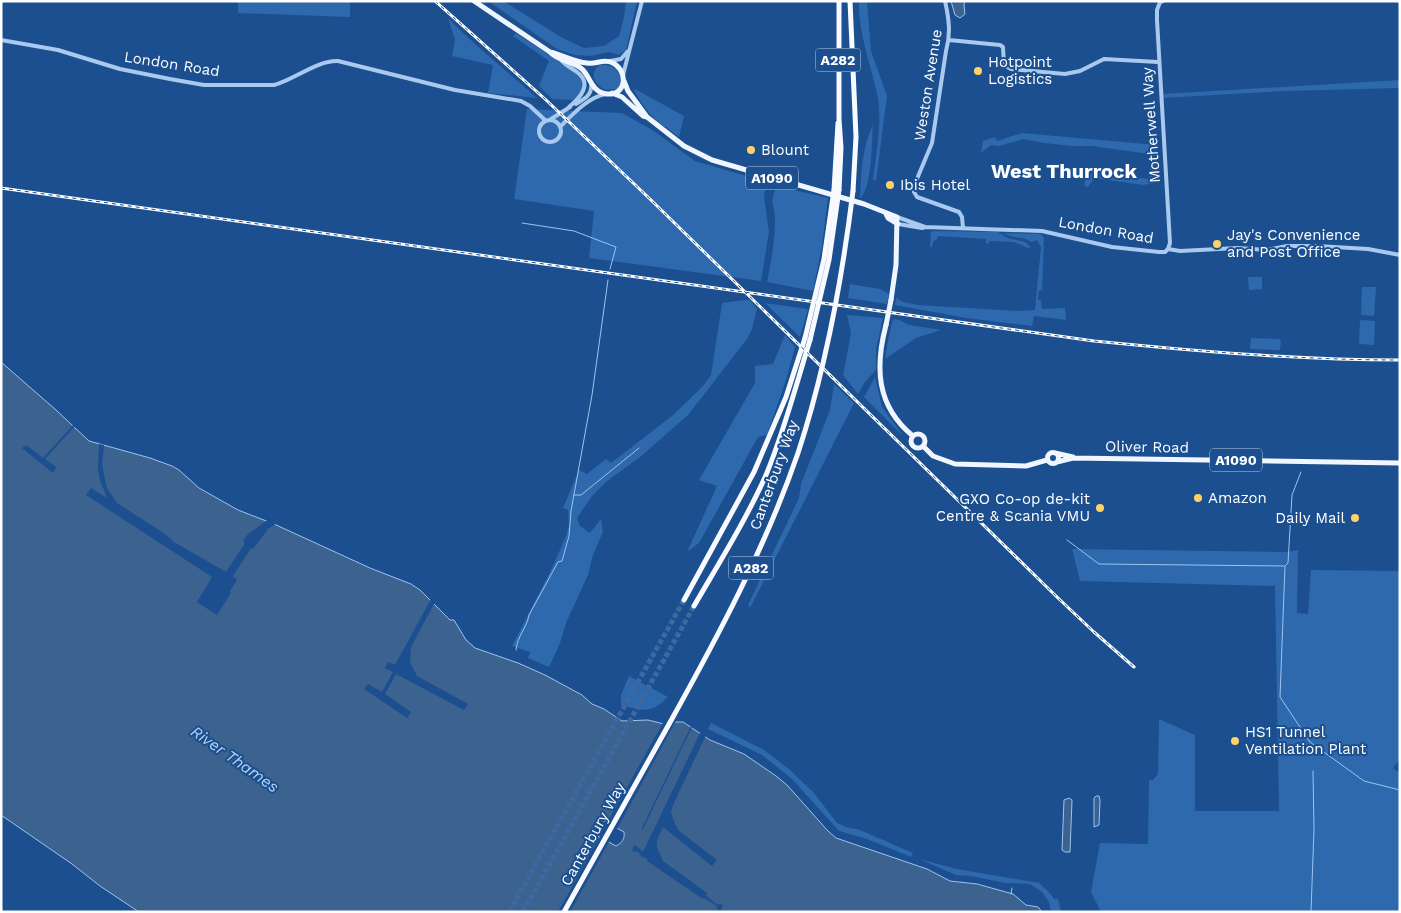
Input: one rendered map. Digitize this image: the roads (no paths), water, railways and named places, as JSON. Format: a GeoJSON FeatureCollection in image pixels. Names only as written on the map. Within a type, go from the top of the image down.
{"type":"FeatureCollection","features":[{"type":"Feature","properties":{"kind":"highway","name":"Canterbury Way"},"geometry":{"type":"LineString","coordinates":[[694,606],[749,510],[766,475],[779,440],[801,358],[822,269],[837,190],[839,1]]}},
{"type":"Feature","properties":{"kind":"highway","name":"Canterbury Way"},"geometry":{"type":"LineString","coordinates":[[564,912],[712,648],[743,585],[780,500],[809,419],[839,290],[853,191],[856,137],[850,1]]}},
{"type":"Feature","properties":{"kind":"highway","name":"Canterbury Way"},"geometry":{"type":"LineString","coordinates":[[684,600],[754,472],[801,358]]}},
{"type":"Feature","properties":{"kind":"main road","name":"A1090"},"geometry":{"type":"LineString","coordinates":[[474,1],[561,60],[583,70],[590,82],[598,90],[610,94]]}},
{"type":"Feature","properties":{"kind":"main road","name":"A1090"},"geometry":{"type":"LineString","coordinates":[[550,52],[583,63],[591,64],[608,61],[619,67],[624,78]]}},
{"type":"Feature","properties":{"kind":"main road"},"geometry":{"type":"LineString","coordinates":[[590,82],[590,69],[598,62]]}},
{"type":"Feature","properties":{"kind":"main road"},"geometry":{"type":"LineString","coordinates":[[610,94],[620,89],[624,78]]}},
{"type":"Feature","properties":{"kind":"main road","name":"London Road"},"geometry":{"type":"LineString","coordinates":[[624,78],[628,91],[647,117]]}},
{"type":"Feature","properties":{"kind":"main road","name":"London Road"},"geometry":{"type":"LineString","coordinates":[[610,94],[620,96],[643,116],[647,117],[684,146],[712,160],[864,204],[897,217]]}},
{"type":"Feature","properties":{"kind":"main road","name":"London Road"},"geometry":{"type":"LineString","coordinates":[[886,214],[888,218],[898,224]]}},
{"type":"Feature","properties":{"kind":"main road"},"geometry":{"type":"LineString","coordinates":[[897,217],[896,265],[880,364],[882,389],[886,403],[895,418],[913,436]]}},
{"type":"Feature","properties":{"kind":"main road"},"geometry":{"type":"LineString","coordinates":[[918,434],[923,436],[925,442],[923,446],[919,448],[912,446],[910,442],[913,436],[918,434]]}},
{"type":"Feature","properties":{"kind":"main road"},"geometry":{"type":"LineString","coordinates":[[923,446],[933,456],[955,464],[1026,466],[1047,460]]}},
{"type":"Feature","properties":{"kind":"main road"},"geometry":{"type":"LineString","coordinates":[[1049,454],[1055,454],[1058,458],[1056,462],[1051,464],[1047,460],[1049,454]]}},
{"type":"Feature","properties":{"kind":"main road","name":"Oliver Road"},"geometry":{"type":"LineString","coordinates":[[1055,454],[1073,458],[1400,462]]}},
{"type":"Feature","properties":{"kind":"main road","name":"Oliver Road"},"geometry":{"type":"LineString","coordinates":[[1056,462],[1073,458]]}},
{"type":"Feature","properties":{"kind":"street"},"geometry":{"type":"LineString","coordinates":[[624,78],[629,49],[642,1]]}},
{"type":"Feature","properties":{"kind":"street","name":"Weston Avenue"},"geometry":{"type":"LineString","coordinates":[[945,1],[950,29],[949,40],[932,143],[914,186],[914,192],[917,197],[959,212],[962,217],[963,228]]}},
{"type":"Feature","properties":{"kind":"street","name":"Motherwell Way"},"geometry":{"type":"LineString","coordinates":[[1163,1],[1160,2],[1157,10],[1158,62],[1170,243],[1168,249]]}},
{"type":"Feature","properties":{"kind":"street","name":"London Road"},"geometry":{"type":"LineString","coordinates":[[1,40],[74,54],[135,73],[204,85],[274,85],[285,82],[326,62],[338,61],[455,90],[521,101],[547,120]]}},
{"type":"Feature","properties":{"kind":"street"},"geometry":{"type":"LineString","coordinates":[[949,40],[1000,45],[1003,48],[1004,65],[1011,69],[1065,74],[1080,71],[1104,59],[1158,62]]}},
{"type":"Feature","properties":{"kind":"street"},"geometry":{"type":"LineString","coordinates":[[608,61],[621,60],[629,49]]}},
{"type":"Feature","properties":{"kind":"street"},"geometry":{"type":"LineString","coordinates":[[540,126],[569,107],[582,96],[584,91],[584,82],[580,75],[561,60]]}},
{"type":"Feature","properties":{"kind":"street"},"geometry":{"type":"LineString","coordinates":[[569,107],[588,96],[591,90],[590,82]]}},
{"type":"Feature","properties":{"kind":"street"},"geometry":{"type":"LineString","coordinates":[[537,114],[540,136],[543,140],[550,142],[560,136],[560,126],[570,116],[596,98],[610,94]]}},
{"type":"Feature","properties":{"kind":"street"},"geometry":{"type":"LineString","coordinates":[[547,120],[556,122],[560,126]]}},
{"type":"Feature","properties":{"kind":"street","name":"London Road"},"geometry":{"type":"LineString","coordinates":[[897,217],[925,227]]}},
{"type":"Feature","properties":{"kind":"street","name":"London Road"},"geometry":{"type":"LineString","coordinates":[[898,224],[922,228],[1042,231],[1112,247],[1159,252],[1165,252],[1168,249],[1178,251],[1238,248],[1267,250],[1287,246],[1322,246],[1400,255]]}},
{"type":"Feature","properties":{"kind":"water"},"geometry":{"type":"Polygon","coordinates":[[[951,1],[965,1],[965,14],[960,18],[955,15],[951,1]]]}},
{"type":"Feature","properties":{"kind":"water","name":"River Thames"},"geometry":{"type":"Polygon","coordinates":[[[1,362],[89,441],[172,466],[199,488],[238,510],[411,584],[420,590],[450,620],[454,620],[466,640],[475,648],[545,675],[582,695],[592,704],[604,709],[622,721],[648,720],[672,726],[674,722],[683,722],[710,740],[744,754],[776,776],[787,785],[836,838],[927,869],[950,881],[977,884],[1013,894],[1026,905],[1038,907],[1042,912],[139,912],[1,815],[1,362]],[[600,819],[594,825],[592,833],[616,846],[623,840],[624,832],[600,819]]]}},
{"type":"Feature","properties":{"kind":"water"},"geometry":{"type":"Polygon","coordinates":[[[1099,796],[1100,800],[1099,825],[1094,827],[1094,798],[1099,796]]]}},
{"type":"Feature","properties":{"kind":"water"},"geometry":{"type":"Polygon","coordinates":[[[1069,798],[1072,800],[1070,852],[1065,852],[1062,850],[1064,800],[1069,798]]]}},
{"type":"Feature","properties":{"kind":"waterway"},"geometry":{"type":"LineString","coordinates":[[522,223],[574,231],[616,247],[610,269]]}},
{"type":"Feature","properties":{"kind":"waterway"},"geometry":{"type":"LineString","coordinates":[[516,650],[518,640],[529,615],[558,562],[562,561],[569,536],[571,511],[592,395],[608,280]]}},
{"type":"Feature","properties":{"kind":"waterway"},"geometry":{"type":"LineString","coordinates":[[574,495],[581,495],[639,448]]}},
{"type":"Feature","properties":{"kind":"waterway"},"geometry":{"type":"LineString","coordinates":[[1301,472],[1292,495],[1288,563],[1285,566],[1280,697],[1310,742],[1364,781],[1400,790]]}},
{"type":"Feature","properties":{"kind":"waterway"},"geometry":{"type":"LineString","coordinates":[[1067,540],[1099,564],[1284,566]]}},
{"type":"Feature","properties":{"kind":"waterway"},"geometry":{"type":"LineString","coordinates":[[1311,912],[1314,829],[1313,771]]}},
{"type":"Feature","properties":{"kind":"waterway"},"geometry":{"type":"LineString","coordinates":[[1011,894],[1012,888]]}},
{"type":"Feature","properties":{"kind":"tunnel"},"geometry":{"type":"LineString","coordinates":[[509,912],[684,600]]}},
{"type":"Feature","properties":{"kind":"tunnel"},"geometry":{"type":"LineString","coordinates":[[523,912],[694,606]]}},
{"type":"Feature","properties":{"kind":"railway"},"geometry":{"type":"LineString","coordinates":[[435,1],[545,99],[651,200],[1058,598],[1134,667]]}},
{"type":"Feature","properties":{"kind":"railway"},"geometry":{"type":"LineString","coordinates":[[1,188],[1094,341],[1285,357],[1400,360]]}},
{"type":"Feature","properties":{"kind":"place","name":"Hotpoint Logistics"},"geometry":{"type":"Point","coordinates":[978,71]}},
{"type":"Feature","properties":{"kind":"place","name":"Blount"},"geometry":{"type":"Point","coordinates":[751,150]}},
{"type":"Feature","properties":{"kind":"place","name":"Ibis Hotel"},"geometry":{"type":"Point","coordinates":[890,185]}},
{"type":"Feature","properties":{"kind":"place","name":"Jay's Convenience and Post Office"},"geometry":{"type":"Point","coordinates":[1217,244]}},
{"type":"Feature","properties":{"kind":"place","name":"Amazon"},"geometry":{"type":"Point","coordinates":[1198,498]}},
{"type":"Feature","properties":{"kind":"place","name":"GXO Co-op de-kit Centre & Scania VMU"},"geometry":{"type":"Point","coordinates":[1100,508]}},
{"type":"Feature","properties":{"kind":"place","name":"Daily Mail"},"geometry":{"type":"Point","coordinates":[1355,518]}},
{"type":"Feature","properties":{"kind":"place","name":"HS1 Tunnel Ventilation Plant"},"geometry":{"type":"Point","coordinates":[1235,741]}},
{"type":"Feature","properties":{"kind":"district","name":"West Thurrock"},"geometry":{"type":"Point","coordinates":[1064,171]}}]}
